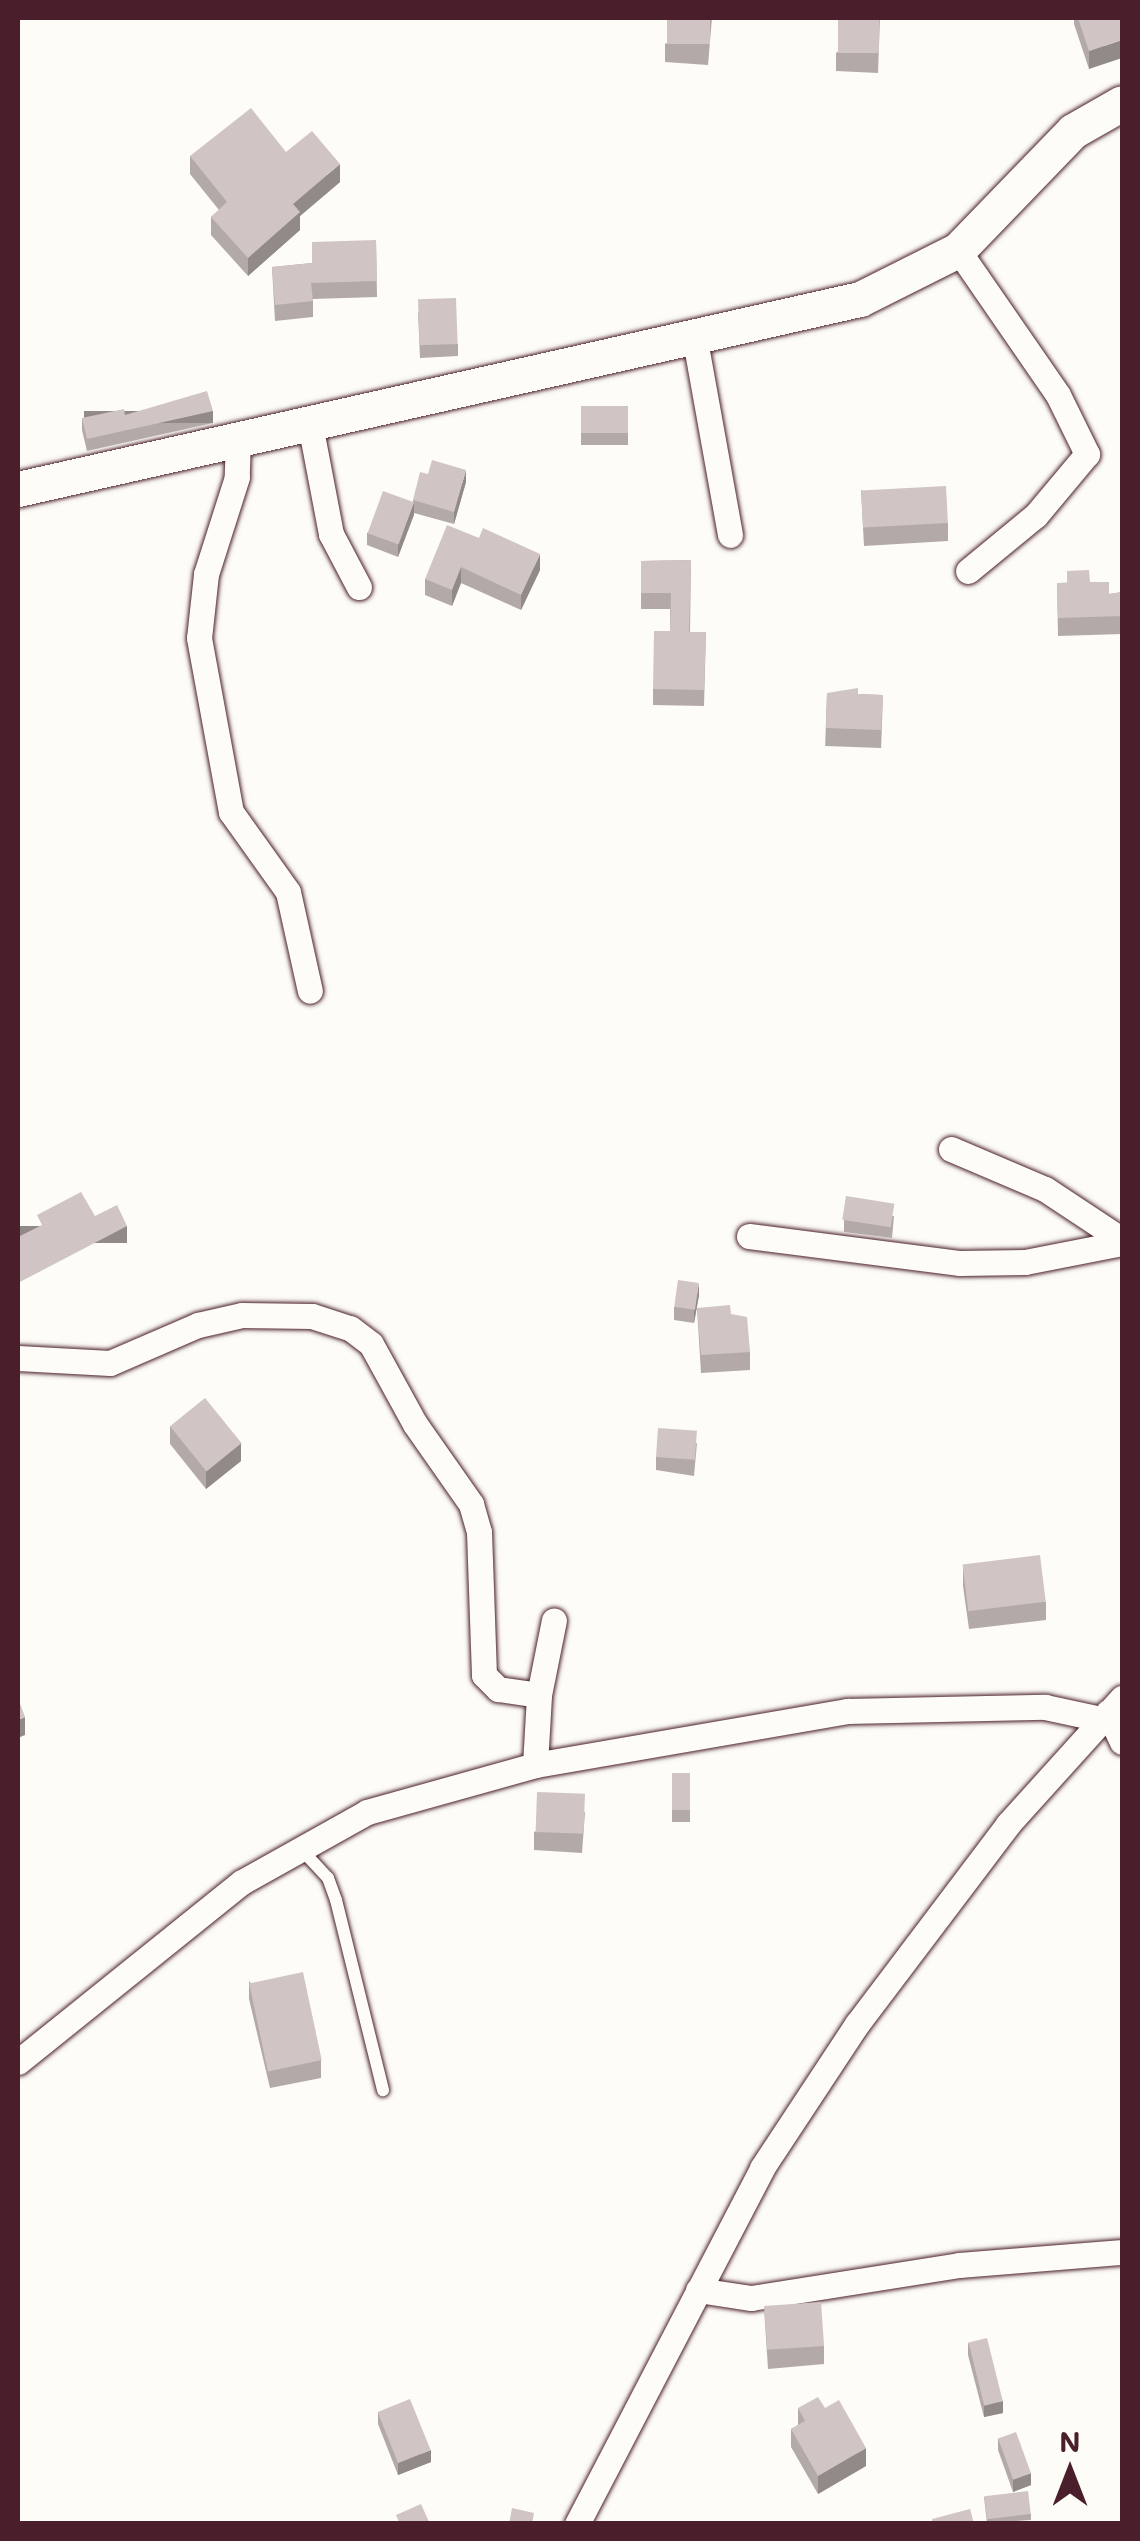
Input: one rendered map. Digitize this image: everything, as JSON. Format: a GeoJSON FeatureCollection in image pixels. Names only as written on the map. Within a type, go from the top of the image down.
{"type":"FeatureCollection","features":[{"type":"Feature","properties":{"kind":"street"},"geometry":{"type":"LineString","coordinates":[[18,489],[695,340],[860,299],[958,250],[1073,132],[1122,104]]}},
{"type":"Feature","properties":{"kind":"street"},"geometry":{"type":"LineString","coordinates":[[958,250],[1058,394],[1087,454],[1036,515],[968,571]]}},
{"type":"Feature","properties":{"kind":"street"},"geometry":{"type":"LineString","coordinates":[[695,340],[730,535]]}},
{"type":"Feature","properties":{"kind":"street"},"geometry":{"type":"LineString","coordinates":[[310,424],[331,534],[360,587]]}},
{"type":"Feature","properties":{"kind":"street"},"geometry":{"type":"LineString","coordinates":[[238,439],[237,477],[199,607],[199,638],[231,812],[288,892],[310,990]]}},
{"type":"Feature","properties":{"kind":"street"},"geometry":{"type":"LineString","coordinates":[[951,1149],[1045,1188],[1122,1242]]}},
{"type":"Feature","properties":{"kind":"street"},"geometry":{"type":"LineString","coordinates":[[749,1236],[960,1263],[1025,1262],[1122,1242]]}},
{"type":"Feature","properties":{"kind":"street"},"geometry":{"type":"LineString","coordinates":[[18,1358],[110,1364],[198,1326],[242,1315],[312,1316],[350,1328],[372,1344],[415,1424],[470,1504],[479,1532],[484,1675],[498,1689],[539,1695]]}},
{"type":"Feature","properties":{"kind":"street"},"geometry":{"type":"LineString","coordinates":[[535,1764],[539,1695],[554,1620]]}},
{"type":"Feature","properties":{"kind":"street"},"geometry":{"type":"LineString","coordinates":[[18,2062],[242,1882],[298,1846],[367,1812],[535,1764],[846,1712],[1046,1707],[1110,1710]]}},
{"type":"Feature","properties":{"kind":"street"},"geometry":{"type":"LineString","coordinates":[[1110,1710],[1122,1742]]}},
{"type":"Feature","properties":{"kind":"street"},"geometry":{"type":"LineString","coordinates":[[577,2524],[762,2168],[857,2024],[1008,1824],[1110,1710]]}},
{"type":"Feature","properties":{"kind":"street"},"geometry":{"type":"LineString","coordinates":[[698,2290],[750,2298],[960,2265],[1122,2252]]}},
{"type":"Feature","properties":{"kind":"lane"},"geometry":{"type":"LineString","coordinates":[[298,1846],[328,1878],[336,1900],[383,2090]]}},
{"type":"Feature","properties":{"kind":"building"},"geometry":{"type":"Polygon","coordinates":[[[667,18],[710,18],[710,44],[667,44],[667,18]]]}},
{"type":"Feature","properties":{"kind":"building"},"geometry":{"type":"Polygon","coordinates":[[[838,18],[879,18],[879,53],[838,53],[838,18]]]}},
{"type":"Feature","properties":{"kind":"building"},"geometry":{"type":"Polygon","coordinates":[[[1078,18],[1122,18],[1122,40],[1089,51],[1078,18]]]}},
{"type":"Feature","properties":{"kind":"building"},"geometry":{"type":"Polygon","coordinates":[[[251,108],[286,152],[312,131],[340,164],[293,204],[300,212],[248,258],[211,217],[227,202],[190,156],[251,108]]]}},
{"type":"Feature","properties":{"kind":"building"},"geometry":{"type":"Polygon","coordinates":[[[376,240],[377,281],[311,283],[313,301],[275,305],[272,267],[312,263],[312,242],[376,240]]]}},
{"type":"Feature","properties":{"kind":"building"},"geometry":{"type":"Polygon","coordinates":[[[456,298],[458,344],[420,345],[418,299],[456,298]]]}},
{"type":"Feature","properties":{"kind":"building"},"geometry":{"type":"Polygon","coordinates":[[[207,391],[213,411],[87,439],[82,418],[124,409],[125,415],[207,391]]]}},
{"type":"Feature","properties":{"kind":"building"},"geometry":{"type":"Polygon","coordinates":[[[581,406],[628,406],[628,433],[581,433],[581,406]]]}},
{"type":"Feature","properties":{"kind":"building"},"geometry":{"type":"Polygon","coordinates":[[[432,460],[466,470],[454,512],[413,500],[420,472],[428,474],[432,460]]]}},
{"type":"Feature","properties":{"kind":"building"},"geometry":{"type":"Polygon","coordinates":[[[946,486],[948,523],[863,527],[861,490],[946,486]]]}},
{"type":"Feature","properties":{"kind":"building"},"geometry":{"type":"Polygon","coordinates":[[[383,491],[414,502],[399,545],[368,533],[383,491]]]}},
{"type":"Feature","properties":{"kind":"building"},"geometry":{"type":"Polygon","coordinates":[[[447,525],[479,538],[483,528],[540,554],[521,595],[461,567],[452,590],[425,579],[447,525]]]}},
{"type":"Feature","properties":{"kind":"building"},"geometry":{"type":"Polygon","coordinates":[[[691,560],[689,632],[706,632],[704,690],[653,689],[654,631],[670,631],[671,593],[641,593],[641,561],[691,560]]]}},
{"type":"Feature","properties":{"kind":"building"},"geometry":{"type":"Polygon","coordinates":[[[1089,570],[1090,582],[1109,582],[1109,594],[1122,592],[1122,616],[1058,618],[1057,583],[1067,583],[1067,571],[1089,570]]]}},
{"type":"Feature","properties":{"kind":"building"},"geometry":{"type":"Polygon","coordinates":[[[858,688],[858,694],[883,695],[881,730],[826,728],[827,693],[858,688]]]}},
{"type":"Feature","properties":{"kind":"building"},"geometry":{"type":"Polygon","coordinates":[[[81,1192],[95,1216],[117,1205],[127,1226],[18,1283],[18,1237],[42,1225],[37,1215],[81,1192]]]}},
{"type":"Feature","properties":{"kind":"building"},"geometry":{"type":"Polygon","coordinates":[[[846,1196],[894,1204],[891,1227],[842,1220],[846,1196]]]}},
{"type":"Feature","properties":{"kind":"building"},"geometry":{"type":"Polygon","coordinates":[[[678,1280],[699,1283],[695,1310],[674,1307],[678,1280]]]}},
{"type":"Feature","properties":{"kind":"building"},"geometry":{"type":"Polygon","coordinates":[[[730,1305],[731,1314],[747,1317],[750,1352],[701,1355],[697,1308],[730,1305]]]}},
{"type":"Feature","properties":{"kind":"building"},"geometry":{"type":"Polygon","coordinates":[[[205,1398],[242,1443],[207,1471],[170,1426],[205,1398]]]}},
{"type":"Feature","properties":{"kind":"building"},"geometry":{"type":"Polygon","coordinates":[[[658,1428],[697,1431],[695,1460],[656,1457],[658,1428]]]}},
{"type":"Feature","properties":{"kind":"building"},"geometry":{"type":"Polygon","coordinates":[[[1040,1555],[1046,1602],[968,1611],[963,1565],[1040,1555]]]}},
{"type":"Feature","properties":{"kind":"building"},"geometry":{"type":"Polygon","coordinates":[[[18,1698],[25,1717],[18,1720],[18,1698]]]}},
{"type":"Feature","properties":{"kind":"building"},"geometry":{"type":"Polygon","coordinates":[[[672,1773],[690,1773],[690,1810],[672,1810],[672,1773]]]}},
{"type":"Feature","properties":{"kind":"building"},"geometry":{"type":"Polygon","coordinates":[[[537,1792],[585,1794],[584,1834],[536,1832],[537,1792]]]}},
{"type":"Feature","properties":{"kind":"building"},"geometry":{"type":"Polygon","coordinates":[[[303,1972],[322,2060],[268,2071],[249,1983],[303,1972]]]}},
{"type":"Feature","properties":{"kind":"building"},"geometry":{"type":"Polygon","coordinates":[[[821,2302],[824,2346],[767,2350],[764,2306],[821,2302]]]}},
{"type":"Feature","properties":{"kind":"building"},"geometry":{"type":"Polygon","coordinates":[[[987,2338],[1003,2401],[984,2406],[969,2343],[987,2338]]]}},
{"type":"Feature","properties":{"kind":"building"},"geometry":{"type":"Polygon","coordinates":[[[818,2397],[825,2408],[839,2400],[866,2448],[818,2476],[791,2429],[805,2421],[798,2408],[818,2397]]]}},
{"type":"Feature","properties":{"kind":"building"},"geometry":{"type":"Polygon","coordinates":[[[410,2399],[431,2450],[398,2463],[378,2412],[410,2399]]]}},
{"type":"Feature","properties":{"kind":"building"},"geometry":{"type":"Polygon","coordinates":[[[1016,2432],[1031,2473],[1013,2480],[998,2438],[1016,2432]]]}},
{"type":"Feature","properties":{"kind":"building"},"geometry":{"type":"Polygon","coordinates":[[[1028,2491],[1031,2514],[987,2519],[984,2496],[1028,2491]]]}},
{"type":"Feature","properties":{"kind":"building"},"geometry":{"type":"Polygon","coordinates":[[[421,2504],[430,2524],[400,2524],[396,2515],[421,2504]]]}},
{"type":"Feature","properties":{"kind":"building"},"geometry":{"type":"Polygon","coordinates":[[[512,2508],[534,2513],[532,2524],[509,2524],[512,2508]]]}},
{"type":"Feature","properties":{"kind":"building"},"geometry":{"type":"Polygon","coordinates":[[[970,2509],[974,2524],[933,2524],[932,2519],[970,2509]]]}}]}
